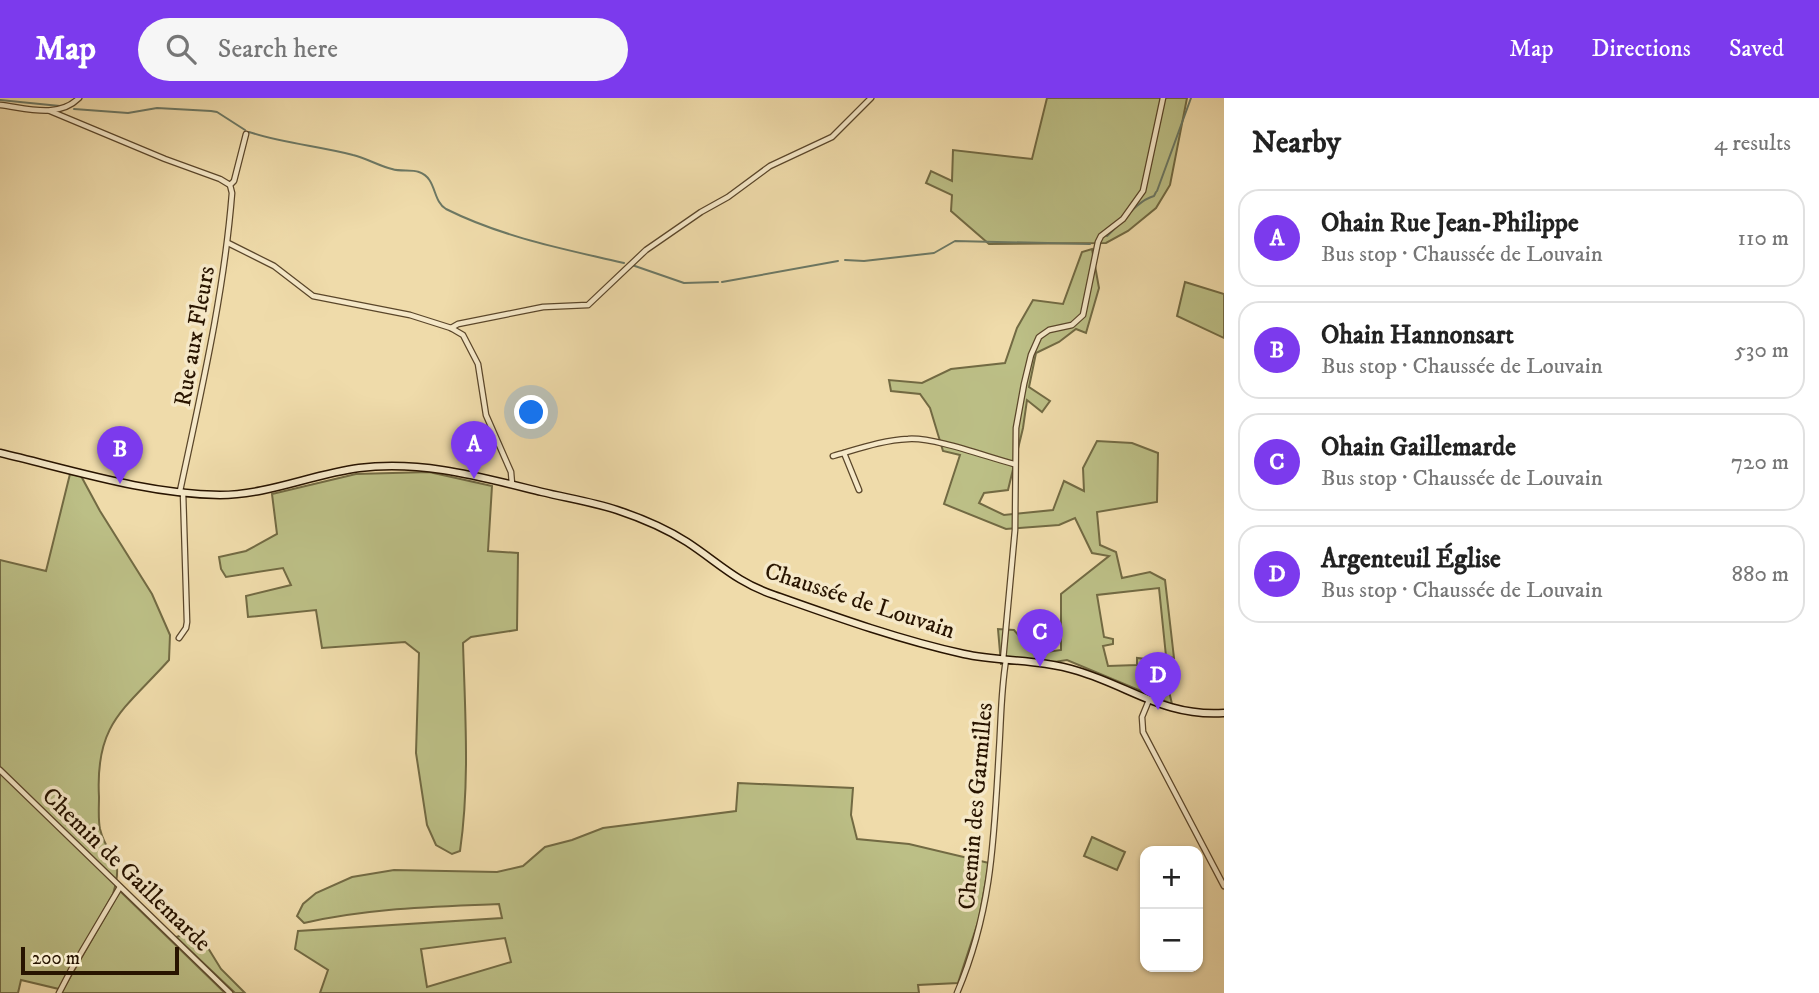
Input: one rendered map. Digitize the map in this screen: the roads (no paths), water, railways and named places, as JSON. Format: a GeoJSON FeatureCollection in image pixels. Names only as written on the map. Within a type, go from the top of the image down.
{"type":"FeatureCollection","features":[{"type":"Feature","properties":{"kind":"main road","name":"Chaussée de Louvain"},"geometry":{"type":"LineString","coordinates":[[0,453],[134,484],[182,492],[237,494],[340,471],[387,466],[437,468],[615,510],[656,525],[686,542],[737,580],[771,595],[929,646],[1076,670],[1171,709],[1191,713],[1224,713]]}},
{"type":"Feature","properties":{"kind":"street"},"geometry":{"type":"LineString","coordinates":[[50,111],[66,108],[79,98]]}},
{"type":"Feature","properties":{"kind":"street"},"geometry":{"type":"LineString","coordinates":[[451,328],[458,324],[543,307],[588,305],[646,250],[728,197],[769,166],[823,143],[840,130],[871,98]]}},
{"type":"Feature","properties":{"kind":"street","name":"Chemin des Garmilles"},"geometry":{"type":"LineString","coordinates":[[957,993],[982,920],[992,865],[1015,530],[1014,464],[1018,418],[1034,348],[1042,334],[1072,325],[1083,315],[1098,242],[1101,236],[1123,219],[1143,191],[1163,98]]}},
{"type":"Feature","properties":{"kind":"street"},"geometry":{"type":"LineString","coordinates":[[0,105],[50,111],[165,159],[220,178],[230,185]]}},
{"type":"Feature","properties":{"kind":"street","name":"Rue aux Fleurs"},"geometry":{"type":"LineString","coordinates":[[179,638],[187,622],[182,492],[209,362],[228,243],[232,193],[230,185],[234,181],[246,134]]}},
{"type":"Feature","properties":{"kind":"street"},"geometry":{"type":"LineString","coordinates":[[228,243],[274,266],[313,296],[394,311],[459,332],[478,364],[486,415],[511,472],[512,484]]}},
{"type":"Feature","properties":{"kind":"street"},"geometry":{"type":"LineString","coordinates":[[833,456],[885,441],[910,438],[1014,464]]}},
{"type":"Feature","properties":{"kind":"street"},"geometry":{"type":"LineString","coordinates":[[844,453],[859,490]]}},
{"type":"Feature","properties":{"kind":"street"},"geometry":{"type":"LineString","coordinates":[[1149,700],[1142,720],[1143,732],[1224,886]]}},
{"type":"Feature","properties":{"kind":"street","name":"Chemin de Gaillemarde"},"geometry":{"type":"LineString","coordinates":[[0,771],[230,993]]}},
{"type":"Feature","properties":{"kind":"street"},"geometry":{"type":"LineString","coordinates":[[59,993],[120,887]]}},
{"type":"Feature","properties":{"kind":"waterway"},"geometry":{"type":"LineString","coordinates":[[1157,191],[1191,98]]}},
{"type":"Feature","properties":{"kind":"waterway"},"geometry":{"type":"LineString","coordinates":[[0,100],[60,106]]}},
{"type":"Feature","properties":{"kind":"waterway"},"geometry":{"type":"LineString","coordinates":[[74,109],[128,113],[157,108],[211,111],[245,130]]}},
{"type":"Feature","properties":{"kind":"waterway"},"geometry":{"type":"LineString","coordinates":[[249,132],[353,155],[395,170],[419,172],[429,179],[438,201],[446,209],[467,219],[533,241],[624,263]]}},
{"type":"Feature","properties":{"kind":"waterway"},"geometry":{"type":"LineString","coordinates":[[1107,236],[1135,207],[1156,192]]}},
{"type":"Feature","properties":{"kind":"waterway"},"geometry":{"type":"LineString","coordinates":[[845,260],[864,261],[934,253],[955,241],[1090,244]]}},
{"type":"Feature","properties":{"kind":"waterway"},"geometry":{"type":"LineString","coordinates":[[722,282],[838,261]]}},
{"type":"Feature","properties":{"kind":"waterway"},"geometry":{"type":"LineString","coordinates":[[632,265],[684,283],[718,282]]}},
{"type":"Feature","properties":{"kind":"place","name":"Ohain Rue Jean-Philippe"},"geometry":{"type":"Point","coordinates":[474,479]}},
{"type":"Feature","properties":{"kind":"place","name":"Ohain Hannonsart"},"geometry":{"type":"Point","coordinates":[120,484]}},
{"type":"Feature","properties":{"kind":"place","name":"Ohain Gaillemarde"},"geometry":{"type":"Point","coordinates":[1040,667]}},
{"type":"Feature","properties":{"kind":"place","name":"Argenteuil Église"},"geometry":{"type":"Point","coordinates":[1158,710]}}]}
